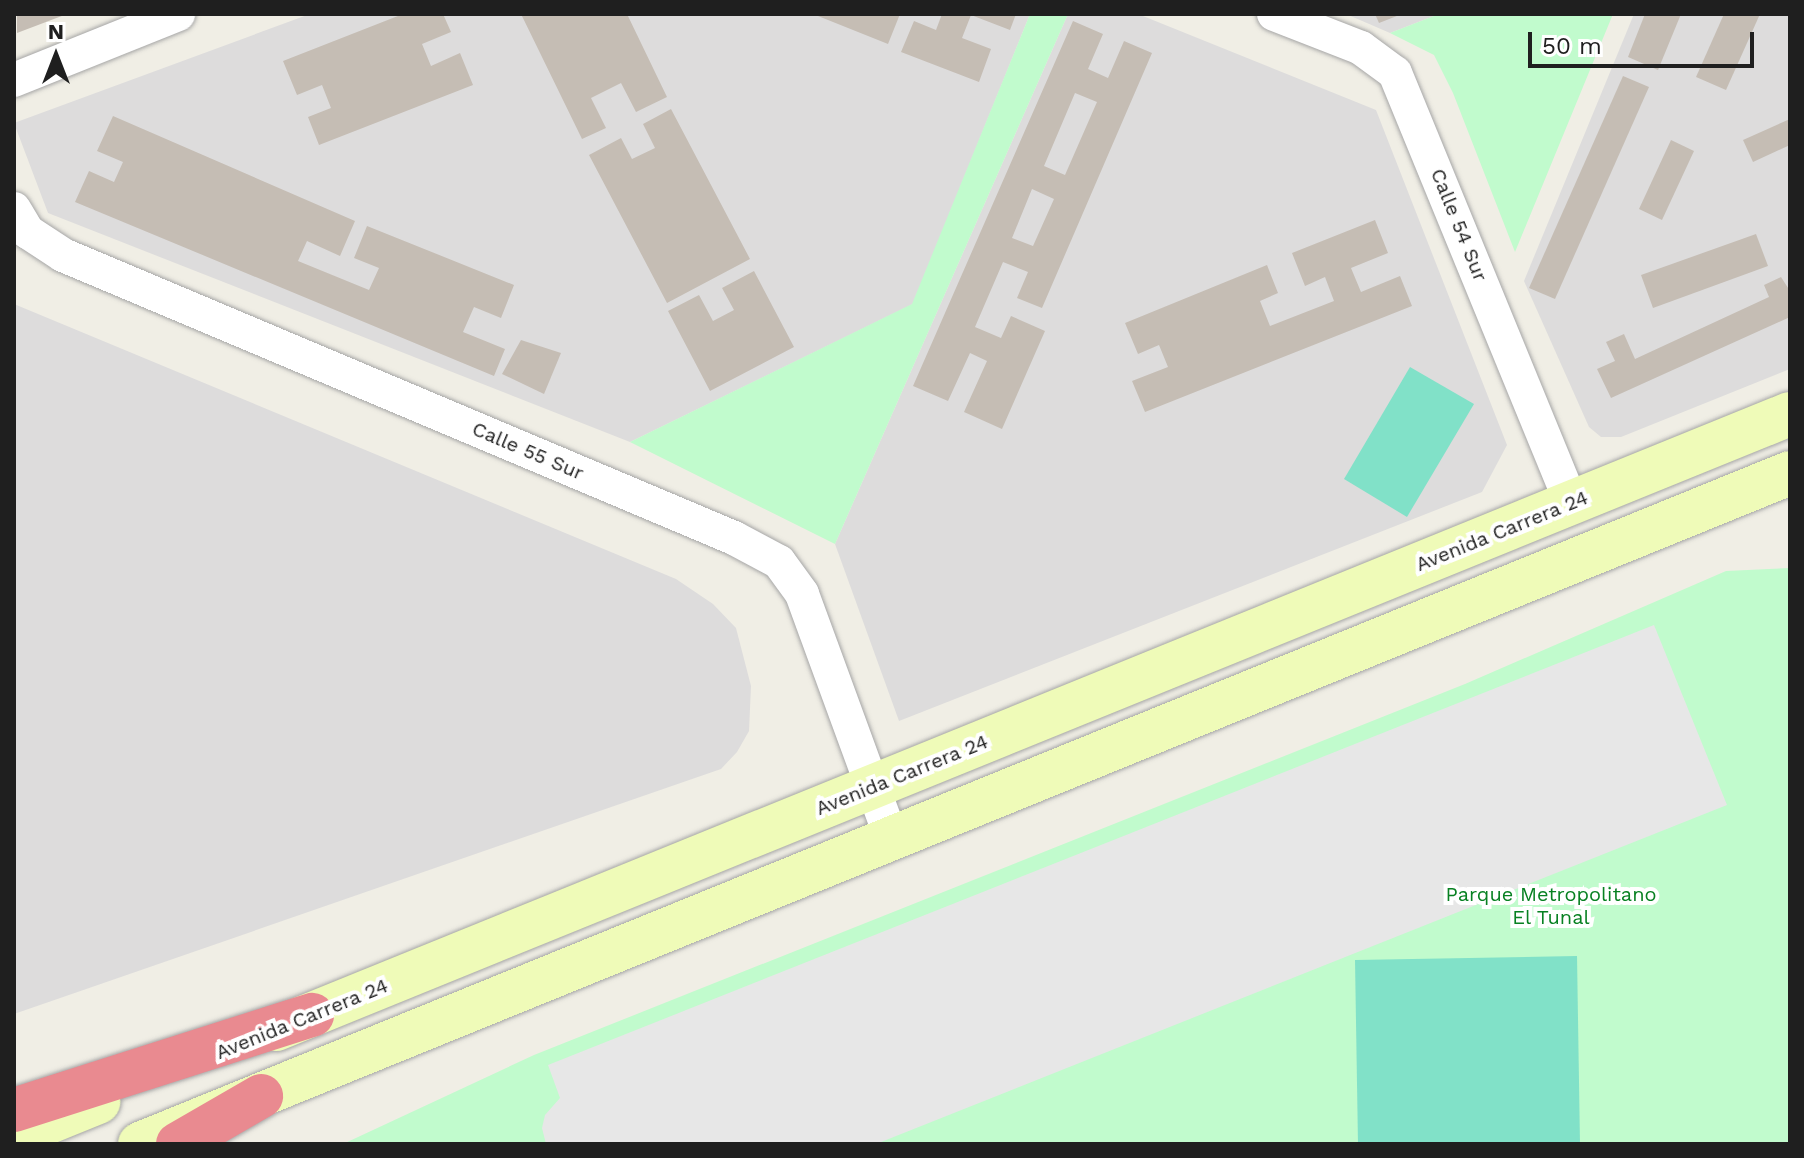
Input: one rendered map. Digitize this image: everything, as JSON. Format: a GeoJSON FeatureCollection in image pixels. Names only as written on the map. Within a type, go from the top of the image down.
{"type":"FeatureCollection","features":[{"type":"Feature","properties":{"kind":"highway"},"geometry":{"type":"LineString","coordinates":[[14,1110],[312,1015]]}},
{"type":"Feature","properties":{"kind":"highway"},"geometry":{"type":"LineString","coordinates":[[178,1144],[261,1096]]}},
{"type":"Feature","properties":{"kind":"main road","name":"Avenida Carrera 24"},"geometry":{"type":"LineString","coordinates":[[14,1136],[1790,414]]}},
{"type":"Feature","properties":{"kind":"main road"},"geometry":{"type":"LineString","coordinates":[[140,1144],[1790,473]]}},
{"type":"Feature","properties":{"kind":"street"},"geometry":{"type":"LineString","coordinates":[[14,80],[178,14]]}},
{"type":"Feature","properties":{"kind":"street","name":"Calle 54 Sur"},"geometry":{"type":"LineString","coordinates":[[1274,14],[1361,48],[1395,73],[1571,503]]}},
{"type":"Feature","properties":{"kind":"street","name":"Calle 55 Sur"},"geometry":{"type":"LineString","coordinates":[[14,209],[28,232],[63,255],[761,549],[779,562],[802,594],[891,837]]}},
{"type":"Feature","properties":{"kind":"shaded area"},"geometry":{"type":"Polygon","coordinates":[[[310,14],[1030,14],[913,304],[630,442],[48,213],[14,123],[310,14]]]}},
{"type":"Feature","properties":{"kind":"shaded area"},"geometry":{"type":"Polygon","coordinates":[[[1068,14],[1138,14],[1376,110],[1507,445],[1482,492],[899,721],[835,544],[1068,14]]]}},
{"type":"Feature","properties":{"kind":"shaded area"},"geometry":{"type":"Polygon","coordinates":[[[1346,14],[1439,14],[1390,33],[1346,14]]]}},
{"type":"Feature","properties":{"kind":"shaded area"},"geometry":{"type":"Polygon","coordinates":[[[1634,14],[1790,14],[1790,369],[1621,437],[1601,437],[1589,427],[1524,281],[1634,14]]]}},
{"type":"Feature","properties":{"kind":"shaded area"},"geometry":{"type":"Polygon","coordinates":[[[14,304],[676,579],[713,604],[736,628],[751,686],[749,731],[737,752],[721,769],[14,1014],[14,304]]]}},
{"type":"Feature","properties":{"kind":"shaded area"},"geometry":{"type":"Polygon","coordinates":[[[1654,625],[1727,805],[876,1144],[546,1144],[542,1128],[545,1115],[560,1098],[548,1065],[1654,625]]]}},
{"type":"Feature","properties":{"kind":"green space"},"geometry":{"type":"Polygon","coordinates":[[[1030,14],[1068,14],[835,544],[630,442],[912,304],[1030,14]]]}},
{"type":"Feature","properties":{"kind":"green space"},"geometry":{"type":"Polygon","coordinates":[[[1439,14],[1613,14],[1515,252],[1453,93],[1434,55],[1390,33],[1439,14]]]}},
{"type":"Feature","properties":{"kind":"green space"},"geometry":{"type":"Polygon","coordinates":[[[1410,367],[1474,404],[1407,517],[1344,479],[1410,367]]]}},
{"type":"Feature","properties":{"kind":"green space","name":"Parque Metropolitano El Tunal"},"geometry":{"type":"Polygon","coordinates":[[[1790,568],[1790,1144],[343,1144],[534,1055],[1465,684],[1726,571],[1790,568]]]}},
{"type":"Feature","properties":{"kind":"green space"},"geometry":{"type":"Polygon","coordinates":[[[1577,956],[1580,1144],[1358,1144],[1355,960],[1577,956]]]}},
{"type":"Feature","properties":{"kind":"building"},"geometry":{"type":"Polygon","coordinates":[[[17,14],[67,14],[17,33],[17,14]]]}},
{"type":"Feature","properties":{"kind":"building"},"geometry":{"type":"Polygon","coordinates":[[[403,14],[443,14],[451,32],[422,44],[431,66],[460,53],[473,85],[319,145],[308,117],[331,108],[322,85],[297,95],[283,61],[403,14]]]}},
{"type":"Feature","properties":{"kind":"building"},"geometry":{"type":"Polygon","coordinates":[[[521,14],[627,14],[667,97],[636,112],[621,83],[591,98],[606,128],[582,139],[521,14]]]}},
{"type":"Feature","properties":{"kind":"building"},"geometry":{"type":"Polygon","coordinates":[[[813,14],[900,14],[888,44],[813,14]]]}},
{"type":"Feature","properties":{"kind":"building"},"geometry":{"type":"Polygon","coordinates":[[[942,14],[1016,14],[1010,30],[971,15],[962,38],[991,49],[979,82],[901,52],[914,21],[936,30],[942,14]]]}},
{"type":"Feature","properties":{"kind":"building"},"geometry":{"type":"Polygon","coordinates":[[[1375,14],[1402,14],[1379,23],[1375,14]]]}},
{"type":"Feature","properties":{"kind":"building"},"geometry":{"type":"Polygon","coordinates":[[[1645,14],[1681,14],[1658,70],[1628,57],[1645,14]]]}},
{"type":"Feature","properties":{"kind":"building"},"geometry":{"type":"Polygon","coordinates":[[[1724,14],[1760,14],[1726,90],[1696,77],[1724,14]]]}},
{"type":"Feature","properties":{"kind":"building"},"geometry":{"type":"Polygon","coordinates":[[[1073,21],[1103,34],[1088,69],[1108,78],[1124,41],[1152,53],[1042,308],[1017,298],[1028,272],[1003,262],[975,327],[1001,338],[1011,316],[1045,331],[1002,429],[964,412],[987,361],[970,353],[948,401],[913,386],[1073,21]],[[1075,93],[1044,166],[1065,175],[1097,102],[1075,93]],[[1032,189],[1012,238],[1033,246],[1054,199],[1032,189]]]}},
{"type":"Feature","properties":{"kind":"building"},"geometry":{"type":"Polygon","coordinates":[[[1623,76],[1649,87],[1555,299],[1529,288],[1623,76]]]}},
{"type":"Feature","properties":{"kind":"building"},"geometry":{"type":"Polygon","coordinates":[[[671,109],[750,259],[667,303],[589,155],[621,138],[632,159],[655,148],[643,124],[671,109]]]}},
{"type":"Feature","properties":{"kind":"building"},"geometry":{"type":"Polygon","coordinates":[[[113,116],[355,221],[340,256],[307,241],[298,261],[369,290],[379,268],[354,258],[367,226],[514,285],[501,318],[474,307],[463,332],[505,349],[494,376],[75,202],[89,171],[114,182],[123,162],[97,151],[113,116]]]}},
{"type":"Feature","properties":{"kind":"building"},"geometry":{"type":"Polygon","coordinates":[[[1790,119],[1790,145],[1753,162],[1743,140],[1790,119]]]}},
{"type":"Feature","properties":{"kind":"building"},"geometry":{"type":"Polygon","coordinates":[[[1671,140],[1694,151],[1662,220],[1639,209],[1671,140]]]}},
{"type":"Feature","properties":{"kind":"building"},"geometry":{"type":"Polygon","coordinates":[[[1375,220],[1388,253],[1351,268],[1361,292],[1400,276],[1412,306],[1145,412],[1132,381],[1168,367],[1159,345],[1138,354],[1125,323],[1267,265],[1278,293],[1260,301],[1270,326],[1334,301],[1325,277],[1305,286],[1292,253],[1375,220]]]}},
{"type":"Feature","properties":{"kind":"building"},"geometry":{"type":"Polygon","coordinates":[[[1756,234],[1768,266],[1653,308],[1641,275],[1756,234]]]}},
{"type":"Feature","properties":{"kind":"building"},"geometry":{"type":"Polygon","coordinates":[[[754,271],[794,347],[710,391],[668,311],[699,295],[713,321],[734,310],[722,288],[754,271]]]}},
{"type":"Feature","properties":{"kind":"building"},"geometry":{"type":"Polygon","coordinates":[[[1781,277],[1790,291],[1790,317],[1611,398],[1597,369],[1615,361],[1606,342],[1624,334],[1635,359],[1769,297],[1764,285],[1781,277]]]}},
{"type":"Feature","properties":{"kind":"building"},"geometry":{"type":"Polygon","coordinates":[[[521,340],[561,353],[544,394],[502,374],[521,340]]]}}]}
